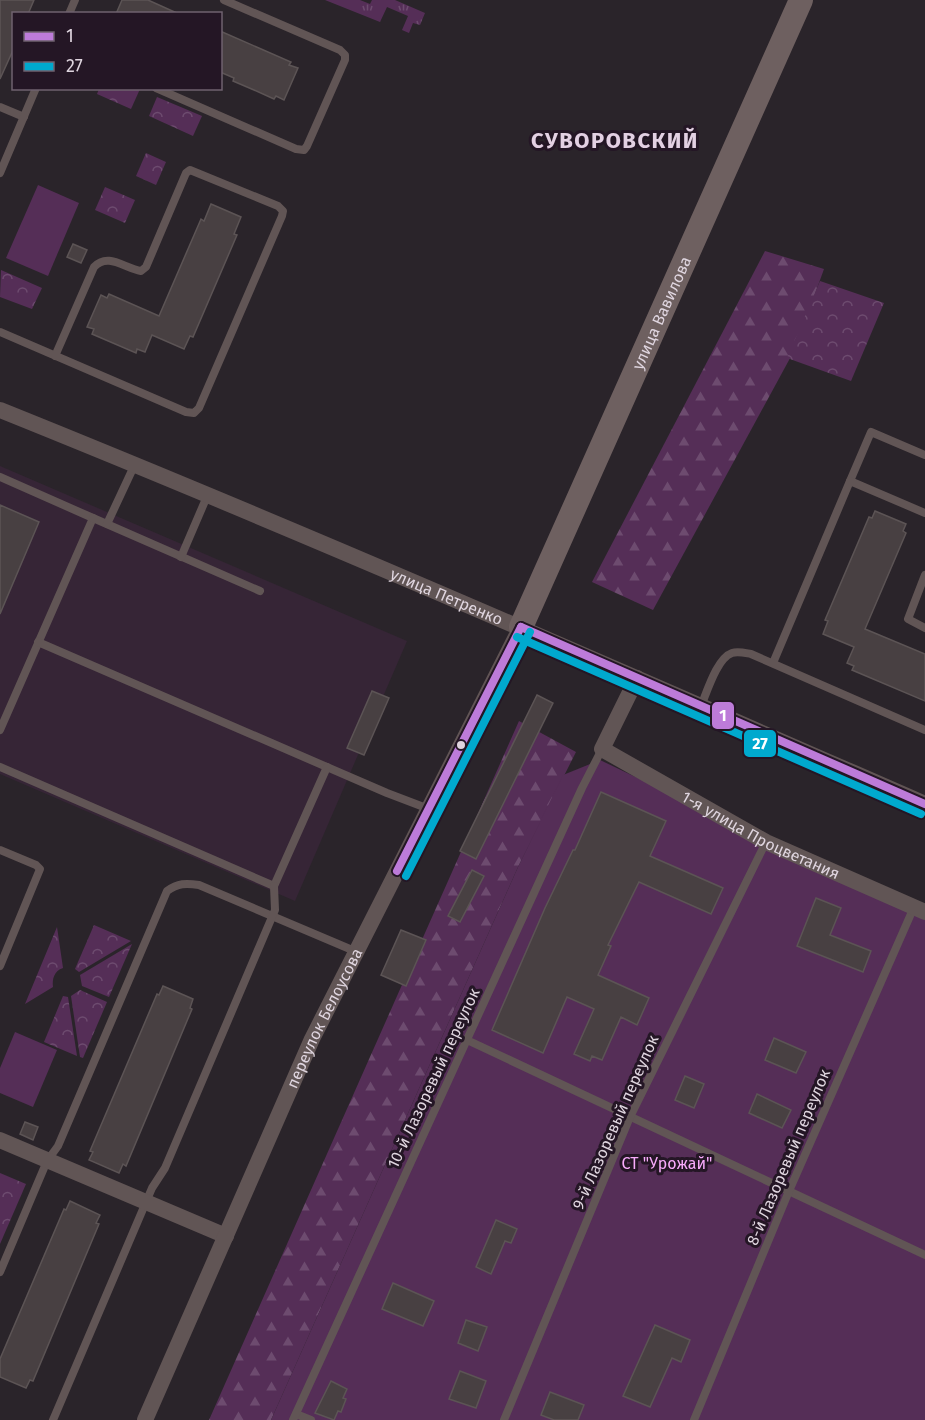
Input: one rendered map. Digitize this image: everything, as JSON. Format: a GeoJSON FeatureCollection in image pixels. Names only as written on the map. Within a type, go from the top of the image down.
{"type":"FeatureCollection","features":[{"type":"Feature","properties":{"kind":"street","name":"улица Вавилова"},"geometry":{"type":"LineString","coordinates":[[521,627],[801,0]]}},
{"type":"Feature","properties":{"kind":"street","name":"улица Петренко"},"geometry":{"type":"LineString","coordinates":[[0,410],[136,464],[521,627],[925,804]]}},
{"type":"Feature","properties":{"kind":"street","name":"переулок Белоусова"},"geometry":{"type":"LineString","coordinates":[[145,1420],[312,1039],[521,627]]}},
{"type":"Feature","properties":{"kind":"street"},"geometry":{"type":"LineString","coordinates":[[602,749],[637,678]]}},
{"type":"Feature","properties":{"kind":"street","name":"1-я улица Процветания"},"geometry":{"type":"LineString","coordinates":[[602,749],[766,842],[920,909]]}},
{"type":"Feature","properties":{"kind":"street"},"geometry":{"type":"LineString","coordinates":[[0,1140],[226,1236]]}},
{"type":"Feature","properties":{"kind":"lane"},"geometry":{"type":"LineString","coordinates":[[161,90],[296,149],[304,150],[307,146],[345,60],[345,55],[340,50],[225,0]]}},
{"type":"Feature","properties":{"kind":"lane"},"geometry":{"type":"LineString","coordinates":[[0,172],[35,90]]}},
{"type":"Feature","properties":{"kind":"lane"},"geometry":{"type":"LineString","coordinates":[[0,107],[24,117]]}},
{"type":"Feature","properties":{"kind":"lane"},"geometry":{"type":"LineString","coordinates":[[0,332],[55,356],[186,412],[194,413],[199,408],[282,216],[282,211],[278,206],[190,170],[186,173],[146,267],[141,271],[106,260],[98,262],[55,356]]}},
{"type":"Feature","properties":{"kind":"lane"},"geometry":{"type":"LineString","coordinates":[[773,663],[871,432],[925,455]]}},
{"type":"Feature","properties":{"kind":"lane"},"geometry":{"type":"LineString","coordinates":[[107,524],[136,464]]}},
{"type":"Feature","properties":{"kind":"lane"},"geometry":{"type":"LineString","coordinates":[[0,477],[260,591]]}},
{"type":"Feature","properties":{"kind":"lane"},"geometry":{"type":"LineString","coordinates":[[850,481],[925,513]]}},
{"type":"Feature","properties":{"kind":"lane"},"geometry":{"type":"LineString","coordinates":[[181,556],[208,494]]}},
{"type":"Feature","properties":{"kind":"lane"},"geometry":{"type":"LineString","coordinates":[[0,730],[93,518]]}},
{"type":"Feature","properties":{"kind":"lane"},"geometry":{"type":"LineString","coordinates":[[925,575],[908,620],[925,628]]}},
{"type":"Feature","properties":{"kind":"lane"},"geometry":{"type":"LineString","coordinates":[[38,642],[429,809]]}},
{"type":"Feature","properties":{"kind":"lane"},"geometry":{"type":"LineString","coordinates":[[701,706],[719,665],[725,657],[732,653],[751,654],[925,730]]}},
{"type":"Feature","properties":{"kind":"lane","name":"10-й Лазоревый переулок"},"geometry":{"type":"LineString","coordinates":[[295,1417],[582,788],[602,749]]}},
{"type":"Feature","properties":{"kind":"lane"},"geometry":{"type":"LineString","coordinates":[[0,767],[274,886]]}},
{"type":"Feature","properties":{"kind":"lane"},"geometry":{"type":"LineString","coordinates":[[53,1420],[152,1188],[165,1168],[272,916],[274,886],[327,767]]}},
{"type":"Feature","properties":{"kind":"lane","name":"9-й Лазоревый переулок"},"geometry":{"type":"LineString","coordinates":[[504,1420],[630,1117],[766,842]]}},
{"type":"Feature","properties":{"kind":"lane"},"geometry":{"type":"LineString","coordinates":[[0,850],[36,865],[40,869],[0,966]]}},
{"type":"Feature","properties":{"kind":"lane"},"geometry":{"type":"LineString","coordinates":[[0,1272],[48,1161],[58,1146],[167,891],[177,884],[199,885],[357,952]]}},
{"type":"Feature","properties":{"kind":"lane","name":"8-й Лазоревый переулок"},"geometry":{"type":"LineString","coordinates":[[694,1420],[789,1191],[920,909]]}},
{"type":"Feature","properties":{"kind":"lane"},"geometry":{"type":"LineString","coordinates":[[467,1040],[925,1255]]}},
{"type":"Feature","properties":{"kind":"lane"},"geometry":{"type":"LineString","coordinates":[[295,1417],[311,1420]]}},
{"type":"Feature","properties":{"kind":"shaded area"},"geometry":{"type":"Polygon","coordinates":[[[0,466],[407,641],[295,901],[0,774],[0,466]]]}},
{"type":"Feature","properties":{"kind":"green space"},"geometry":{"type":"Polygon","coordinates":[[[325,0],[360,0],[370,4],[372,0],[395,0],[425,13],[420,25],[413,23],[409,33],[402,30],[408,16],[387,7],[380,22],[325,0]]]}},
{"type":"Feature","properties":{"kind":"green space"},"geometry":{"type":"Polygon","coordinates":[[[99,90],[140,90],[131,109],[97,94],[99,90]]]}},
{"type":"Feature","properties":{"kind":"green space"},"geometry":{"type":"Polygon","coordinates":[[[157,97],[202,116],[193,136],[149,116],[157,97]]]}},
{"type":"Feature","properties":{"kind":"green space"},"geometry":{"type":"Polygon","coordinates":[[[146,153],[166,162],[156,185],[136,176],[146,153]]]}},
{"type":"Feature","properties":{"kind":"green space"},"geometry":{"type":"Polygon","coordinates":[[[38,185],[79,203],[48,276],[6,258],[38,185]]]}},
{"type":"Feature","properties":{"kind":"green space"},"geometry":{"type":"Polygon","coordinates":[[[105,187],[135,200],[125,223],[95,210],[105,187]]]}},
{"type":"Feature","properties":{"kind":"green space"},"geometry":{"type":"Polygon","coordinates":[[[765,251],[824,269],[795,349],[653,610],[592,582],[765,251]]]}},
{"type":"Feature","properties":{"kind":"green space"},"geometry":{"type":"Polygon","coordinates":[[[1,270],[42,288],[32,309],[0,297],[1,270]]]}},
{"type":"Feature","properties":{"kind":"green space"},"geometry":{"type":"Polygon","coordinates":[[[820,281],[884,303],[851,381],[787,358],[820,281]]]}},
{"type":"Feature","properties":{"kind":"green space"},"geometry":{"type":"Polygon","coordinates":[[[519,721],[576,752],[518,867],[271,1420],[209,1420],[519,721]]]}},
{"type":"Feature","properties":{"kind":"green space","name":"СТ \"Урожай\""},"geometry":{"type":"Polygon","coordinates":[[[600,760],[925,915],[925,1420],[271,1420],[518,867],[563,775],[600,760]]]}},
{"type":"Feature","properties":{"kind":"green space"},"geometry":{"type":"Polygon","coordinates":[[[94,925],[131,941],[79,972],[75,969],[94,925]]]}},
{"type":"Feature","properties":{"kind":"green space"},"geometry":{"type":"Polygon","coordinates":[[[57,927],[63,968],[54,976],[53,987],[25,1004],[57,927]]]}},
{"type":"Feature","properties":{"kind":"green space"},"geometry":{"type":"Polygon","coordinates":[[[132,944],[109,997],[82,986],[80,975],[132,944]]]}},
{"type":"Feature","properties":{"kind":"green space"},"geometry":{"type":"Polygon","coordinates":[[[80,990],[107,1002],[83,1058],[80,1057],[71,996],[80,990]]]}},
{"type":"Feature","properties":{"kind":"green space"},"geometry":{"type":"Polygon","coordinates":[[[63,996],[68,997],[77,1056],[44,1042],[63,996]]]}},
{"type":"Feature","properties":{"kind":"green space"},"geometry":{"type":"Polygon","coordinates":[[[15,1032],[57,1050],[33,1107],[0,1093],[0,1068],[15,1032]]]}},
{"type":"Feature","properties":{"kind":"green space"},"geometry":{"type":"Polygon","coordinates":[[[0,1173],[26,1184],[0,1244],[0,1173]]]}},
{"type":"Feature","properties":{"kind":"building"},"geometry":{"type":"Polygon","coordinates":[[[0,0],[34,0],[29,12],[12,12],[12,52],[0,79],[0,0]]]}},
{"type":"Feature","properties":{"kind":"building"},"geometry":{"type":"Polygon","coordinates":[[[122,0],[148,0],[175,12],[117,12],[122,0]]]}},
{"type":"Feature","properties":{"kind":"building"},"geometry":{"type":"Polygon","coordinates":[[[222,32],[291,62],[289,65],[298,68],[284,100],[276,96],[274,99],[233,81],[234,78],[222,73],[222,32]]]}},
{"type":"Feature","properties":{"kind":"building"},"geometry":{"type":"Polygon","coordinates":[[[211,204],[241,217],[234,234],[237,235],[193,337],[190,336],[184,349],[152,335],[145,352],[137,349],[136,353],[92,334],[94,329],[87,327],[101,295],[107,298],[109,294],[159,316],[201,219],[204,221],[211,204]]]}},
{"type":"Feature","properties":{"kind":"building"},"geometry":{"type":"Polygon","coordinates":[[[73,244],[87,250],[81,263],[67,257],[73,244]]]}},
{"type":"Feature","properties":{"kind":"building"},"geometry":{"type":"Polygon","coordinates":[[[0,505],[39,522],[0,614],[0,505]]]}},
{"type":"Feature","properties":{"kind":"building"},"geometry":{"type":"Polygon","coordinates":[[[875,511],[906,524],[903,531],[906,533],[865,629],[925,654],[925,701],[852,670],[854,666],[847,663],[854,647],[823,634],[828,621],[825,620],[869,517],[872,518],[875,511]]]}},
{"type":"Feature","properties":{"kind":"building"},"geometry":{"type":"Polygon","coordinates":[[[372,691],[389,698],[364,755],[347,748],[372,691]]]}},
{"type":"Feature","properties":{"kind":"building"},"geometry":{"type":"Polygon","coordinates":[[[537,695],[553,703],[476,859],[460,851],[537,695]]]}},
{"type":"Feature","properties":{"kind":"building"},"geometry":{"type":"Polygon","coordinates":[[[601,792],[666,821],[650,856],[723,888],[711,914],[639,882],[608,945],[611,946],[598,975],[649,998],[637,1025],[621,1017],[602,1060],[592,1056],[590,1061],[574,1054],[594,1009],[567,997],[543,1053],[492,1030],[545,908],[575,850],[601,792]]]}},
{"type":"Feature","properties":{"kind":"building"},"geometry":{"type":"Polygon","coordinates":[[[472,870],[484,876],[460,922],[448,916],[472,870]]]}},
{"type":"Feature","properties":{"kind":"building"},"geometry":{"type":"Polygon","coordinates":[[[816,898],[841,908],[830,935],[871,951],[863,972],[797,946],[816,898]]]}},
{"type":"Feature","properties":{"kind":"building"},"geometry":{"type":"Polygon","coordinates":[[[401,930],[426,940],[406,986],[381,975],[401,930]]]}},
{"type":"Feature","properties":{"kind":"building"},"geometry":{"type":"Polygon","coordinates":[[[163,986],[193,999],[190,1008],[192,1009],[126,1166],[123,1164],[119,1173],[89,1160],[93,1152],[90,1151],[157,994],[159,995],[163,986]]]}},
{"type":"Feature","properties":{"kind":"building"},"geometry":{"type":"Polygon","coordinates":[[[774,1038],[806,1052],[796,1073],[765,1060],[774,1038]]]}},
{"type":"Feature","properties":{"kind":"building"},"geometry":{"type":"Polygon","coordinates":[[[685,1076],[704,1084],[694,1108],[675,1100],[685,1076]]]}},
{"type":"Feature","properties":{"kind":"building"},"geometry":{"type":"Polygon","coordinates":[[[757,1094],[791,1110],[782,1128],[749,1113],[757,1094]]]}},
{"type":"Feature","properties":{"kind":"building"},"geometry":{"type":"Polygon","coordinates":[[[25,1122],[38,1127],[33,1140],[20,1134],[25,1122]]]}},
{"type":"Feature","properties":{"kind":"building"},"geometry":{"type":"Polygon","coordinates":[[[70,1201],[100,1215],[96,1223],[99,1224],[33,1381],[30,1380],[26,1388],[0,1377],[0,1359],[64,1209],[66,1210],[70,1201]]]}},
{"type":"Feature","properties":{"kind":"building"},"geometry":{"type":"Polygon","coordinates":[[[496,1220],[517,1229],[511,1243],[505,1241],[491,1274],[476,1267],[496,1220]]]}},
{"type":"Feature","properties":{"kind":"building"},"geometry":{"type":"Polygon","coordinates":[[[393,1283],[434,1301],[423,1326],[382,1309],[393,1283]]]}},
{"type":"Feature","properties":{"kind":"building"},"geometry":{"type":"Polygon","coordinates":[[[466,1320],[487,1327],[478,1351],[458,1343],[466,1320]]]}},
{"type":"Feature","properties":{"kind":"building"},"geometry":{"type":"Polygon","coordinates":[[[655,1325],[690,1340],[681,1362],[672,1358],[650,1407],[623,1396],[655,1325]]]}},
{"type":"Feature","properties":{"kind":"building"},"geometry":{"type":"Polygon","coordinates":[[[460,1371],[486,1381],[476,1408],[449,1399],[460,1371]]]}},
{"type":"Feature","properties":{"kind":"building"},"geometry":{"type":"Polygon","coordinates":[[[331,1381],[347,1389],[341,1412],[338,1411],[334,1420],[315,1413],[331,1381]]]}},
{"type":"Feature","properties":{"kind":"building"},"geometry":{"type":"Polygon","coordinates":[[[550,1392],[584,1405],[578,1420],[554,1420],[541,1415],[550,1392]]]}},
{"type":"Feature","properties":{"kind":"transit line","name":"1"},"geometry":{"type":"LineString","coordinates":[[521,627],[925,804]]}},
{"type":"Feature","properties":{"kind":"transit line","name":"1"},"geometry":{"type":"LineString","coordinates":[[397,871],[521,627]]}},
{"type":"Feature","properties":{"kind":"transit line","name":"27"},"geometry":{"type":"LineString","coordinates":[[406,876],[530,632]]}},
{"type":"Feature","properties":{"kind":"transit line","name":"27"},"geometry":{"type":"LineString","coordinates":[[517,637],[921,814]]}},
{"type":"Feature","properties":{"kind":"district","name":"СУВОРОВСКИЙ"},"geometry":{"type":"Point","coordinates":[615,140]}}]}
